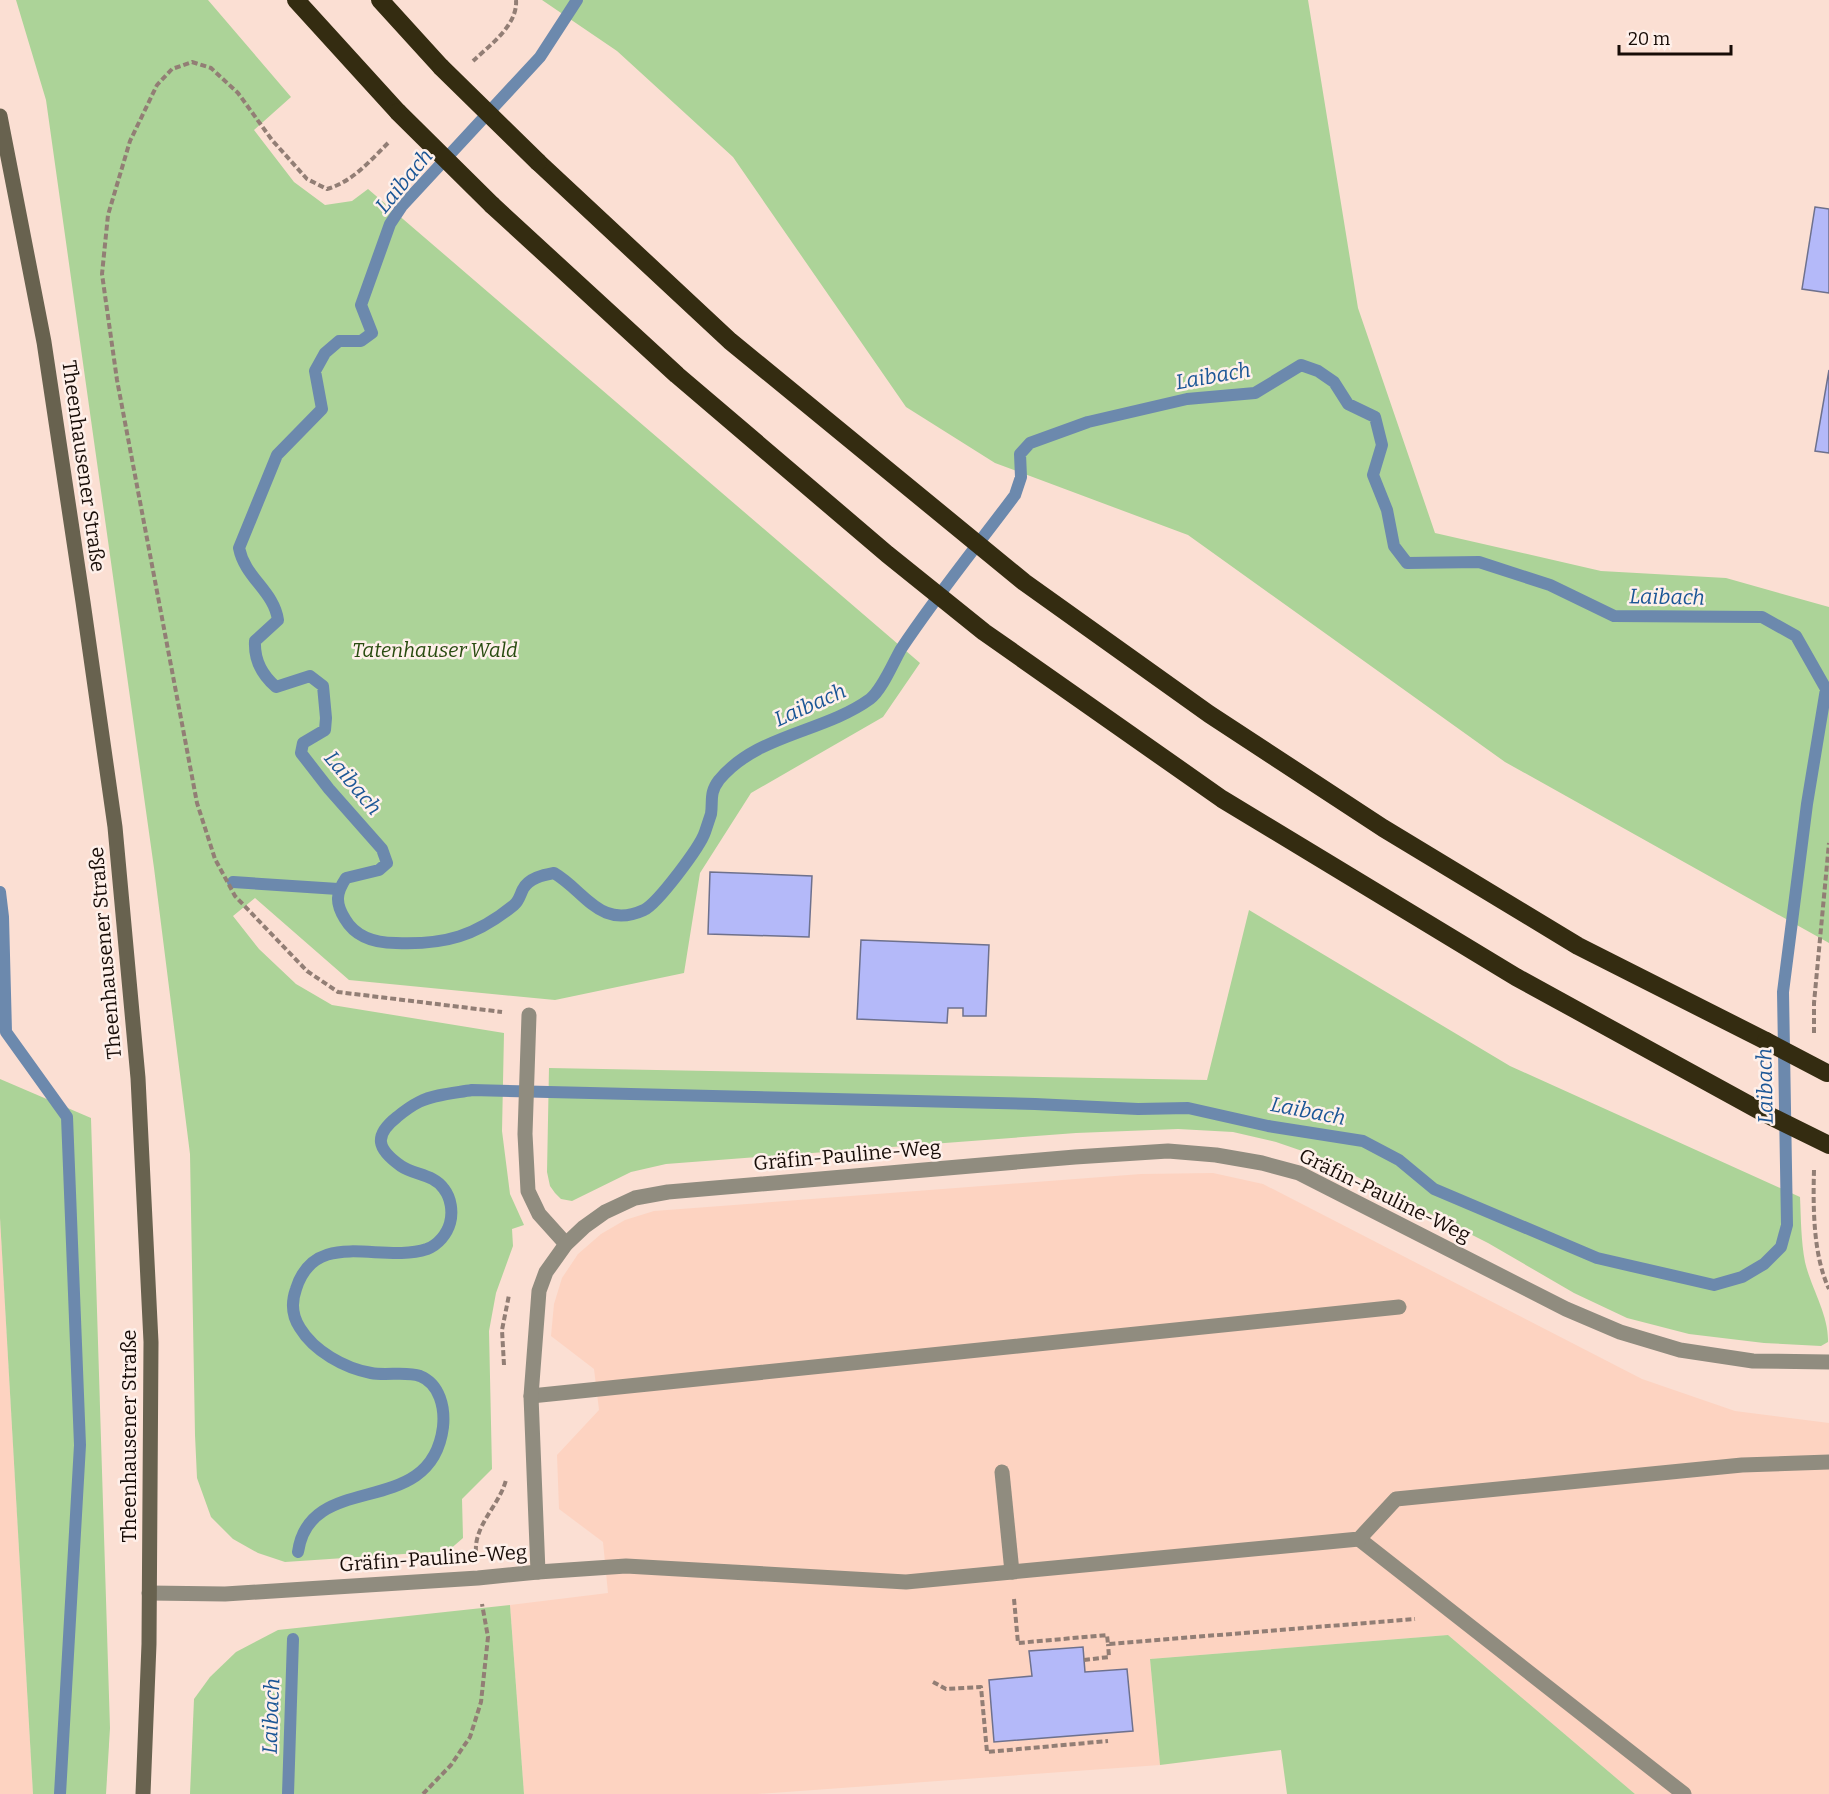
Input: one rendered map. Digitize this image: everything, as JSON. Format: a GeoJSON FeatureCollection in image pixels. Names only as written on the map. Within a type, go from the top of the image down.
{"type":"FeatureCollection","features":[{"type":"Feature","properties":{"kind":"highway"},"geometry":{"type":"LineString","coordinates":[[296,0],[398,112],[492,205],[677,375],[887,554],[984,632],[1222,799],[1516,977],[1764,1113],[1829,1145]]}},
{"type":"Feature","properties":{"kind":"highway"},"geometry":{"type":"LineString","coordinates":[[380,0],[441,67],[538,162],[730,341],[1024,582],[1209,714],[1383,828],[1578,946],[1828,1074]]}},
{"type":"Feature","properties":{"kind":"main road","name":"Theenhausener Straße"},"geometry":{"type":"LineString","coordinates":[[0,116],[44,342],[116,839],[138,1078],[151,1342],[149,1593],[143,1794]]}},
{"type":"Feature","properties":{"kind":"street"},"geometry":{"type":"LineString","coordinates":[[529,1015],[525,1134],[528,1191],[539,1214],[566,1244]]}},
{"type":"Feature","properties":{"kind":"street","name":"Gräfin-Pauline-Weg"},"geometry":{"type":"LineString","coordinates":[[149,1593],[225,1594],[538,1572],[531,1395],[539,1291],[546,1272],[566,1244],[584,1227],[604,1212],[635,1198],[668,1192],[1075,1157],[1168,1151],[1216,1155],[1262,1162],[1299,1173],[1566,1310],[1620,1332],[1680,1350],[1753,1361],[1829,1362]]}},
{"type":"Feature","properties":{"kind":"street"},"geometry":{"type":"LineString","coordinates":[[531,1395],[1399,1307]]}},
{"type":"Feature","properties":{"kind":"street"},"geometry":{"type":"LineString","coordinates":[[538,1572],[626,1566],[906,1582],[1359,1539],[1396,1498],[1742,1466],[1829,1462]]}},
{"type":"Feature","properties":{"kind":"street"},"geometry":{"type":"LineString","coordinates":[[1002,1472],[1012,1572]]}},
{"type":"Feature","properties":{"kind":"street"},"geometry":{"type":"LineString","coordinates":[[1359,1539],[1684,1794]]}},
{"type":"Feature","properties":{"kind":"path"},"geometry":{"type":"LineString","coordinates":[[465,69],[498,37],[514,17],[516,0]]}},
{"type":"Feature","properties":{"kind":"path"},"geometry":{"type":"LineString","coordinates":[[392,140],[341,185],[327,189],[307,179],[272,140],[238,93],[211,68],[192,62],[172,69],[158,85],[130,141],[108,215],[102,274],[117,380],[197,803],[215,858],[235,896],[307,971],[338,992],[529,1015]]}},
{"type":"Feature","properties":{"kind":"path"},"geometry":{"type":"LineString","coordinates":[[1012,1572],[1018,1643],[1107,1635],[1109,1657],[1084,1660]]}},
{"type":"Feature","properties":{"kind":"path"},"geometry":{"type":"LineString","coordinates":[[423,1794],[451,1764],[470,1737],[481,1702],[488,1637],[478,1578]]}},
{"type":"Feature","properties":{"kind":"path"},"geometry":{"type":"LineString","coordinates":[[1108,1644],[1422,1618],[1437,1601]]}},
{"type":"Feature","properties":{"kind":"path"},"geometry":{"type":"LineString","coordinates":[[933,1682],[946,1689],[981,1686],[987,1752],[1108,1741]]}},
{"type":"Feature","properties":{"kind":"shaded area"},"geometry":{"type":"Polygon","coordinates":[[[1213,1173],[1263,1184],[1642,1379],[1735,1411],[1829,1423],[1829,1794],[1635,1794],[1448,1635],[1150,1659],[1160,1765],[757,1794],[524,1794],[510,1605],[608,1593],[603,1542],[559,1509],[557,1455],[599,1410],[594,1369],[551,1336],[554,1304],[562,1278],[578,1254],[601,1234],[625,1220],[654,1211],[1141,1174],[1213,1173]]]}},
{"type":"Feature","properties":{"kind":"shaded area"},"geometry":{"type":"Polygon","coordinates":[[[0,1218],[33,1794],[0,1794],[0,1218]]]}},
{"type":"Feature","properties":{"kind":"green space","name":"Tatenhauser Wald"},"geometry":{"type":"Polygon","coordinates":[[[16,0],[208,0],[291,97],[254,130],[294,182],[325,205],[352,201],[368,189],[920,663],[883,717],[751,793],[700,873],[684,973],[555,1000],[349,980],[255,898],[233,916],[259,949],[296,984],[332,1005],[504,1033],[502,1131],[510,1194],[524,1225],[512,1229],[513,1246],[496,1293],[489,1331],[492,1469],[462,1499],[463,1538],[448,1551],[285,1562],[258,1553],[233,1539],[211,1517],[197,1478],[190,1154],[154,868],[46,100],[16,0]]]}},
{"type":"Feature","properties":{"kind":"green space"},"geometry":{"type":"Polygon","coordinates":[[[542,0],[1308,0],[1358,308],[1435,533],[1601,571],[1726,578],[1829,607],[1829,943],[1505,762],[1188,535],[995,463],[906,407],[733,157],[617,51],[542,0]]]}},
{"type":"Feature","properties":{"kind":"green space"},"geometry":{"type":"Polygon","coordinates":[[[1249,910],[1510,1066],[1800,1197],[1805,1262],[1826,1322],[1828,1342],[1821,1346],[1764,1343],[1689,1334],[1627,1318],[1574,1293],[1488,1243],[1314,1155],[1276,1142],[1233,1132],[1178,1129],[1076,1133],[666,1164],[631,1172],[572,1201],[561,1199],[550,1186],[547,1172],[549,1068],[1207,1080],[1249,910]]]}},
{"type":"Feature","properties":{"kind":"green space"},"geometry":{"type":"Polygon","coordinates":[[[0,1079],[91,1118],[110,1728],[106,1794],[33,1794],[0,1218],[0,1079]]]}},
{"type":"Feature","properties":{"kind":"green space"},"geometry":{"type":"Polygon","coordinates":[[[510,1605],[524,1794],[190,1794],[194,1699],[210,1677],[236,1652],[278,1630],[510,1605]]]}},
{"type":"Feature","properties":{"kind":"green space"},"geometry":{"type":"Polygon","coordinates":[[[1448,1635],[1635,1794],[1287,1794],[1281,1750],[1160,1765],[1150,1659],[1448,1635]]]}},
{"type":"Feature","properties":{"kind":"building"},"geometry":{"type":"Polygon","coordinates":[[[1815,207],[1829,209],[1829,293],[1802,289],[1815,207]]]}},
{"type":"Feature","properties":{"kind":"building"},"geometry":{"type":"Polygon","coordinates":[[[1829,370],[1829,453],[1815,451],[1829,370]]]}},
{"type":"Feature","properties":{"kind":"building"},"geometry":{"type":"Polygon","coordinates":[[[710,872],[812,876],[809,937],[708,934],[710,872]]]}},
{"type":"Feature","properties":{"kind":"building"},"geometry":{"type":"Polygon","coordinates":[[[861,940],[989,945],[986,1016],[963,1016],[963,1008],[948,1008],[947,1023],[857,1019],[861,940]]]}},
{"type":"Feature","properties":{"kind":"building"},"geometry":{"type":"Polygon","coordinates":[[[1083,1647],[1085,1672],[1127,1669],[1133,1731],[994,1742],[989,1680],[1032,1676],[1029,1651],[1083,1647]]]}},
{"type":"Feature","properties":{"kind":"waterway","name":"Laibach"},"geometry":{"type":"LineString","coordinates":[[298,1552],[307,1526],[324,1510],[395,1486],[417,1475],[434,1456],[443,1427],[440,1397],[427,1380],[409,1374],[371,1373],[340,1363],[321,1351],[306,1336],[295,1319],[293,1304],[296,1289],[305,1270],[318,1259],[334,1253],[351,1251],[390,1253],[427,1249],[444,1235],[449,1227],[451,1214],[450,1201],[444,1189],[435,1180],[401,1166],[387,1154],[381,1142],[384,1130],[399,1115],[419,1102],[438,1095],[472,1090],[1035,1104],[1138,1109],[1188,1108],[1268,1126],[1363,1141],[1399,1160],[1434,1189],[1597,1258],[1714,1285],[1742,1277],[1764,1264],[1781,1247],[1787,1225],[1783,992],[1807,804],[1826,689],[1796,636],[1762,617],[1614,616],[1550,585],[1479,562],[1407,563],[1394,546],[1387,510],[1373,475],[1382,445],[1375,417],[1348,404],[1334,382],[1318,371],[1301,365],[1255,393],[1187,399],[1088,422],[1030,443],[1020,454],[1021,477],[1015,495],[914,629],[874,695],[852,710],[771,743],[734,765],[719,780],[714,789],[711,814],[702,839],[678,874],[644,910],[629,915],[604,912],[554,873],[541,876],[526,885],[514,905],[500,916],[473,931],[445,940],[388,943],[360,935],[349,925],[338,903],[340,888],[346,878],[379,870],[387,863],[382,849],[329,789],[301,753],[303,743],[325,730],[323,686],[310,676],[276,687],[260,667],[255,641],[278,620],[271,601],[247,568],[239,548],[277,455],[322,409],[315,371],[325,353],[339,341],[361,341],[372,333],[361,305],[390,224],[402,206],[540,57],[577,0]]}},
{"type":"Feature","properties":{"kind":"waterway"},"geometry":{"type":"LineString","coordinates":[[233,882],[338,889]]}},
{"type":"Feature","properties":{"kind":"waterway"},"geometry":{"type":"LineString","coordinates":[[0,892],[3,917],[6,1032],[67,1117],[80,1445],[60,1794]]}},
{"type":"Feature","properties":{"kind":"waterway","name":"Laibach"},"geometry":{"type":"LineString","coordinates":[[288,1794],[293,1639]]}}]}
